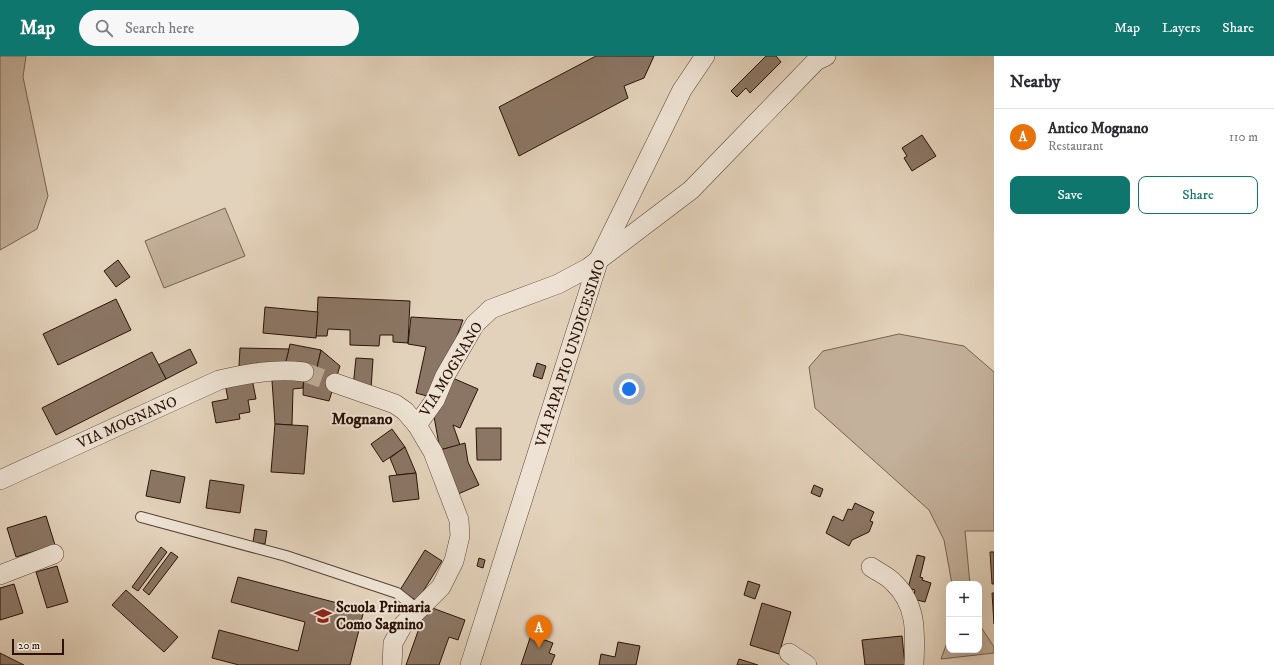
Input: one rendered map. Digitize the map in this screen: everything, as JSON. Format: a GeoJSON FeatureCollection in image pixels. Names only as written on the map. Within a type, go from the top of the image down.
{"type":"FeatureCollection","features":[{"type":"Feature","properties":{"kind":"street","name":"VIA PAPA PIO UNDICESIMO"},"geometry":{"type":"LineString","coordinates":[[470,665],[599,259],[682,90],[705,56]]}},
{"type":"Feature","properties":{"kind":"street","name":"VIA MOGNANO"},"geometry":{"type":"LineString","coordinates":[[392,665],[393,643],[403,625],[441,586],[454,561],[460,536],[459,520],[433,452],[417,425],[435,400],[445,376],[475,324],[491,308],[558,284],[588,268],[691,190],[816,61],[826,56]]}},
{"type":"Feature","properties":{"kind":"street","name":"VIA MOGNANO"},"geometry":{"type":"LineString","coordinates":[[0,480],[219,380],[252,373],[280,370],[304,372]]}},
{"type":"Feature","properties":{"kind":"street"},"geometry":{"type":"LineString","coordinates":[[335,383],[395,404],[405,411],[417,425]]}},
{"type":"Feature","properties":{"kind":"street"},"geometry":{"type":"LineString","coordinates":[[0,575],[54,554]]}},
{"type":"Feature","properties":{"kind":"street"},"geometry":{"type":"LineString","coordinates":[[871,567],[894,582],[905,596],[912,611],[915,627],[914,665]]}},
{"type":"Feature","properties":{"kind":"street"},"geometry":{"type":"LineString","coordinates":[[789,652],[807,665]]}},
{"type":"Feature","properties":{"kind":"lane"},"geometry":{"type":"LineString","coordinates":[[141,517],[286,556],[397,593],[417,609]]}},
{"type":"Feature","properties":{"kind":"shaded area"},"geometry":{"type":"Polygon","coordinates":[[[0,56],[26,56],[23,77],[48,196],[37,229],[0,250],[0,56]]]}},
{"type":"Feature","properties":{"kind":"shaded area"},"geometry":{"type":"Polygon","coordinates":[[[225,208],[245,256],[164,288],[145,241],[225,208]]]}},
{"type":"Feature","properties":{"kind":"shaded area"},"geometry":{"type":"Polygon","coordinates":[[[899,334],[964,346],[994,372],[994,531],[965,531],[970,581],[951,581],[944,540],[929,510],[815,408],[809,367],[823,351],[899,334]]]}},
{"type":"Feature","properties":{"kind":"shaded area"},"geometry":{"type":"Polygon","coordinates":[[[982,629],[994,647],[994,653],[941,659],[946,645],[946,653],[982,653],[982,629]]]}},
{"type":"Feature","properties":{"kind":"building"},"geometry":{"type":"Polygon","coordinates":[[[596,56],[654,56],[644,78],[624,86],[628,98],[519,156],[499,107],[596,56]]]}},
{"type":"Feature","properties":{"kind":"building"},"geometry":{"type":"Polygon","coordinates":[[[766,56],[776,56],[781,62],[750,93],[746,88],[737,97],[731,91],[766,56]]]}},
{"type":"Feature","properties":{"kind":"building"},"geometry":{"type":"Polygon","coordinates":[[[922,135],[936,156],[912,171],[904,158],[907,156],[902,148],[922,135]]]}},
{"type":"Feature","properties":{"kind":"building"},"geometry":{"type":"Polygon","coordinates":[[[118,260],[130,277],[116,287],[104,271],[118,260]]]}},
{"type":"Feature","properties":{"kind":"building"},"geometry":{"type":"Polygon","coordinates":[[[318,297],[410,301],[408,343],[393,342],[393,335],[380,335],[379,346],[350,345],[350,330],[328,329],[327,336],[316,336],[318,297]]]}},
{"type":"Feature","properties":{"kind":"building"},"geometry":{"type":"Polygon","coordinates":[[[116,299],[131,330],[58,365],[43,334],[116,299]]]}},
{"type":"Feature","properties":{"kind":"building"},"geometry":{"type":"Polygon","coordinates":[[[265,307],[318,312],[316,338],[263,333],[265,307]]]}},
{"type":"Feature","properties":{"kind":"building"},"geometry":{"type":"Polygon","coordinates":[[[411,317],[463,320],[434,398],[416,393],[426,347],[408,344],[411,317]]]}},
{"type":"Feature","properties":{"kind":"building"},"geometry":{"type":"Polygon","coordinates":[[[290,344],[321,350],[316,372],[285,365],[290,344]]]}},
{"type":"Feature","properties":{"kind":"building"},"geometry":{"type":"Polygon","coordinates":[[[240,348],[289,349],[285,365],[239,366],[240,348]]]}},
{"type":"Feature","properties":{"kind":"building"},"geometry":{"type":"Polygon","coordinates":[[[190,349],[197,363],[166,379],[158,365],[190,349]]]}},
{"type":"Feature","properties":{"kind":"building"},"geometry":{"type":"Polygon","coordinates":[[[321,350],[340,366],[329,401],[303,395],[304,369],[316,372],[321,350]]]}},
{"type":"Feature","properties":{"kind":"building"},"geometry":{"type":"Polygon","coordinates":[[[152,352],[166,379],[56,435],[42,408],[152,352]]]}},
{"type":"Feature","properties":{"kind":"building"},"geometry":{"type":"Polygon","coordinates":[[[356,358],[373,359],[371,389],[353,387],[356,358]]]}},
{"type":"Feature","properties":{"kind":"building"},"geometry":{"type":"Polygon","coordinates":[[[537,363],[546,366],[542,379],[533,376],[537,363]]]}},
{"type":"Feature","properties":{"kind":"building"},"geometry":{"type":"Polygon","coordinates":[[[285,372],[304,374],[303,388],[293,389],[292,425],[275,424],[272,381],[285,372]]]}},
{"type":"Feature","properties":{"kind":"building"},"geometry":{"type":"Polygon","coordinates":[[[448,376],[478,389],[460,428],[453,425],[460,445],[440,450],[433,411],[448,376]]]}},
{"type":"Feature","properties":{"kind":"building"},"geometry":{"type":"Polygon","coordinates":[[[252,379],[256,399],[248,400],[250,412],[239,414],[240,419],[216,423],[212,402],[228,399],[225,384],[252,379]]]}},
{"type":"Feature","properties":{"kind":"building"},"geometry":{"type":"Polygon","coordinates":[[[275,424],[308,426],[304,474],[271,472],[275,424]]]}},
{"type":"Feature","properties":{"kind":"building"},"geometry":{"type":"Polygon","coordinates":[[[476,428],[501,428],[501,460],[477,460],[476,428]]]}},
{"type":"Feature","properties":{"kind":"building"},"geometry":{"type":"Polygon","coordinates":[[[392,429],[405,447],[383,462],[371,444],[392,429]]]}},
{"type":"Feature","properties":{"kind":"building"},"geometry":{"type":"Polygon","coordinates":[[[465,443],[468,462],[479,485],[458,494],[440,450],[465,443]]]}},
{"type":"Feature","properties":{"kind":"building"},"geometry":{"type":"Polygon","coordinates":[[[405,447],[416,473],[397,475],[390,458],[405,447]]]}},
{"type":"Feature","properties":{"kind":"building"},"geometry":{"type":"Polygon","coordinates":[[[151,470],[185,477],[180,503],[146,496],[151,470]]]}},
{"type":"Feature","properties":{"kind":"building"},"geometry":{"type":"Polygon","coordinates":[[[416,473],[419,499],[393,502],[389,476],[416,473]]]}},
{"type":"Feature","properties":{"kind":"building"},"geometry":{"type":"Polygon","coordinates":[[[210,480],[244,485],[240,513],[206,508],[210,480]]]}},
{"type":"Feature","properties":{"kind":"building"},"geometry":{"type":"Polygon","coordinates":[[[814,485],[823,489],[820,497],[811,493],[814,485]]]}},
{"type":"Feature","properties":{"kind":"building"},"geometry":{"type":"Polygon","coordinates":[[[855,503],[874,512],[870,521],[873,522],[869,532],[852,540],[849,546],[826,533],[833,516],[843,521],[848,509],[852,510],[855,503]]]}},
{"type":"Feature","properties":{"kind":"building"},"geometry":{"type":"Polygon","coordinates":[[[46,516],[55,545],[16,557],[7,528],[46,516]]]}},
{"type":"Feature","properties":{"kind":"building"},"geometry":{"type":"Polygon","coordinates":[[[255,529],[267,531],[265,544],[253,542],[255,529]]]}},
{"type":"Feature","properties":{"kind":"building"},"geometry":{"type":"Polygon","coordinates":[[[161,547],[167,552],[138,591],[132,587],[161,547]]]}},
{"type":"Feature","properties":{"kind":"building"},"geometry":{"type":"Polygon","coordinates":[[[425,550],[442,561],[417,601],[400,590],[425,550]]]}},
{"type":"Feature","properties":{"kind":"building"},"geometry":{"type":"Polygon","coordinates":[[[171,552],[178,557],[149,595],[143,590],[171,552]]]}},
{"type":"Feature","properties":{"kind":"building"},"geometry":{"type":"Polygon","coordinates":[[[990,552],[994,552],[994,584],[992,584],[990,552]]]}},
{"type":"Feature","properties":{"kind":"building"},"geometry":{"type":"Polygon","coordinates":[[[917,555],[925,557],[920,577],[923,578],[922,580],[931,583],[925,602],[913,599],[915,590],[908,588],[917,555]]]}},
{"type":"Feature","properties":{"kind":"building"},"geometry":{"type":"Polygon","coordinates":[[[479,558],[485,560],[483,568],[477,566],[479,558]]]}},
{"type":"Feature","properties":{"kind":"building"},"geometry":{"type":"Polygon","coordinates":[[[57,566],[68,602],[47,608],[36,572],[57,566]]]}},
{"type":"Feature","properties":{"kind":"building","name":"Scuola Primaria Como Sagnino"},"geometry":{"type":"Polygon","coordinates":[[[238,577],[364,610],[350,665],[239,665],[212,658],[219,630],[298,651],[305,622],[231,602],[238,577]]]}},
{"type":"Feature","properties":{"kind":"building"},"geometry":{"type":"Polygon","coordinates":[[[748,581],[760,585],[755,599],[744,595],[748,581]]]}},
{"type":"Feature","properties":{"kind":"building"},"geometry":{"type":"Polygon","coordinates":[[[14,584],[23,613],[0,620],[0,588],[14,584]]]}},
{"type":"Feature","properties":{"kind":"building"},"geometry":{"type":"Polygon","coordinates":[[[126,590],[178,637],[164,652],[112,605],[126,590]]]}},
{"type":"Feature","properties":{"kind":"building"},"geometry":{"type":"Polygon","coordinates":[[[992,593],[994,593],[994,624],[992,593]]]}},
{"type":"Feature","properties":{"kind":"building"},"geometry":{"type":"Polygon","coordinates":[[[762,603],[791,612],[779,654],[750,645],[762,603]]]}},
{"type":"Feature","properties":{"kind":"building"},"geometry":{"type":"Polygon","coordinates":[[[427,606],[465,620],[458,640],[449,637],[439,665],[406,665],[427,606]]]}},
{"type":"Feature","properties":{"kind":"building"},"geometry":{"type":"Polygon","coordinates":[[[531,635],[553,643],[549,653],[555,655],[551,665],[521,665],[531,635]]]}},
{"type":"Feature","properties":{"kind":"building"},"geometry":{"type":"Polygon","coordinates":[[[902,636],[905,665],[865,665],[862,640],[902,636]]]}},
{"type":"Feature","properties":{"kind":"building"},"geometry":{"type":"Polygon","coordinates":[[[618,642],[640,646],[636,665],[599,665],[601,654],[615,657],[618,642]]]}},
{"type":"Feature","properties":{"kind":"building"},"geometry":{"type":"Polygon","coordinates":[[[0,653],[24,665],[0,665],[0,653]]]}},
{"type":"Feature","properties":{"kind":"building"},"geometry":{"type":"Polygon","coordinates":[[[739,659],[758,665],[737,665],[739,659]]]}},
{"type":"Feature","properties":{"kind":"tunnel"},"geometry":{"type":"LineString","coordinates":[[304,372],[335,383]]}},
{"type":"Feature","properties":{"kind":"place","name":"Scuola Primaria Como Sagnino"},"geometry":{"type":"Point","coordinates":[323,616]}},
{"type":"Feature","properties":{"kind":"place","name":"Antico Mognano"},"geometry":{"type":"Point","coordinates":[539,648]}},
{"type":"Feature","properties":{"kind":"district","name":"Mognano"},"geometry":{"type":"Point","coordinates":[362,418]}}]}
